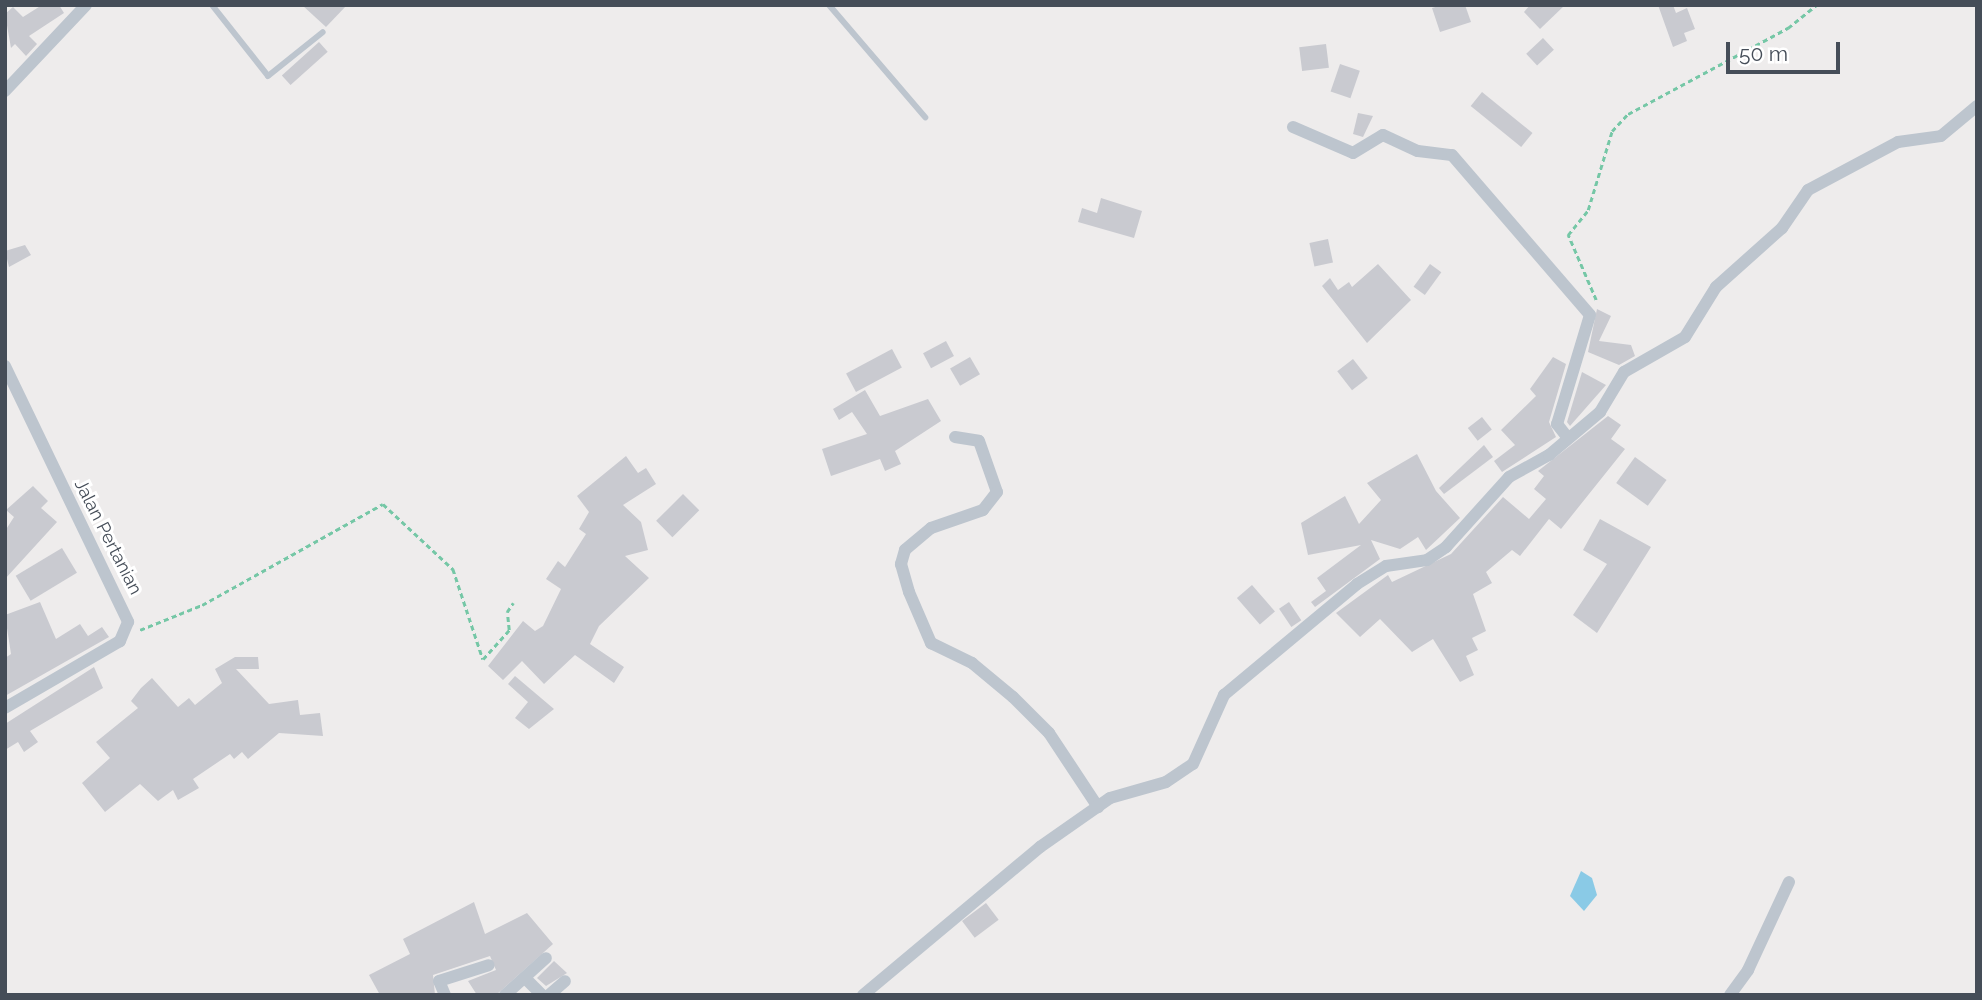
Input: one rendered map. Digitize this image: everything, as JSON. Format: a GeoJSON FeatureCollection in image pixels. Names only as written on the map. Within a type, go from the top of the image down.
{"type":"FeatureCollection","features":[{"type":"Feature","properties":{"kind":"street"},"geometry":{"type":"LineString","coordinates":[[5,91],[86,5]]}},
{"type":"Feature","properties":{"kind":"street"},"geometry":{"type":"LineString","coordinates":[[863,995],[1040,846],[1124,791],[1166,782],[1193,764],[1212,711],[1262,659],[1357,584],[1386,566],[1436,555],[1510,477],[1601,412],[1625,372],[1685,337],[1716,287],[1782,228],[1808,190],[1898,142],[1941,136],[1977,106]]}},
{"type":"Feature","properties":{"kind":"street"},"geometry":{"type":"LineString","coordinates":[[1293,127],[1353,153],[1383,135],[1418,151],[1448,152],[1587,311],[1583,348],[1557,424],[1567,438]]}},
{"type":"Feature","properties":{"kind":"street","name":"Jalan Pertanian"},"geometry":{"type":"LineString","coordinates":[[5,366],[125,609],[124,636]]}},
{"type":"Feature","properties":{"kind":"street"},"geometry":{"type":"LineString","coordinates":[[955,437],[979,441],[997,492],[983,510],[931,527],[905,550],[901,564],[909,592],[931,643],[972,663],[1013,697],[1049,733],[1098,807]]}},
{"type":"Feature","properties":{"kind":"street"},"geometry":{"type":"LineString","coordinates":[[5,708],[124,636]]}},
{"type":"Feature","properties":{"kind":"street"},"geometry":{"type":"LineString","coordinates":[[1730,995],[1748,970],[1789,882]]}},
{"type":"Feature","properties":{"kind":"street"},"geometry":{"type":"LineString","coordinates":[[505,995],[546,958]]}},
{"type":"Feature","properties":{"kind":"street"},"geometry":{"type":"LineString","coordinates":[[445,995],[439,981],[489,965]]}},
{"type":"Feature","properties":{"kind":"street"},"geometry":{"type":"LineString","coordinates":[[525,978],[542,995]]}},
{"type":"Feature","properties":{"kind":"street"},"geometry":{"type":"LineString","coordinates":[[549,995],[565,981]]}},
{"type":"Feature","properties":{"kind":"lane"},"geometry":{"type":"LineString","coordinates":[[212,5],[268,76],[323,32]]}},
{"type":"Feature","properties":{"kind":"lane"},"geometry":{"type":"LineString","coordinates":[[830,5],[925,117]]}},
{"type":"Feature","properties":{"kind":"path"},"geometry":{"type":"LineString","coordinates":[[1587,311],[1598,304],[1568,235],[1588,210],[1612,131],[1628,114],[1788,27],[1815,5]]}},
{"type":"Feature","properties":{"kind":"path"},"geometry":{"type":"LineString","coordinates":[[124,636],[202,605],[383,504],[453,569],[483,659],[509,630],[507,612],[513,603]]}},
{"type":"Feature","properties":{"kind":"water"},"geometry":{"type":"Polygon","coordinates":[[[1581,871],[1592,878],[1597,895],[1584,911],[1570,896],[1581,871]]]}},
{"type":"Feature","properties":{"kind":"building"},"geometry":{"type":"Polygon","coordinates":[[[42,5],[59,5],[64,13],[29,36],[37,44],[26,56],[15,44],[11,48],[5,14],[13,7],[23,17],[42,5]]]}},
{"type":"Feature","properties":{"kind":"building"},"geometry":{"type":"Polygon","coordinates":[[[302,5],[347,5],[326,27],[302,5]]]}},
{"type":"Feature","properties":{"kind":"building"},"geometry":{"type":"Polygon","coordinates":[[[1465,5],[1471,22],[1440,32],[1432,8],[1465,5]]]}},
{"type":"Feature","properties":{"kind":"building"},"geometry":{"type":"Polygon","coordinates":[[[1530,5],[1565,5],[1540,29],[1524,12],[1530,5]]]}},
{"type":"Feature","properties":{"kind":"building"},"geometry":{"type":"Polygon","coordinates":[[[1658,5],[1673,5],[1676,13],[1687,8],[1695,29],[1684,33],[1687,41],[1673,47],[1658,5]]]}},
{"type":"Feature","properties":{"kind":"building"},"geometry":{"type":"Polygon","coordinates":[[[1543,38],[1554,50],[1537,65],[1526,54],[1543,38]]]}},
{"type":"Feature","properties":{"kind":"building"},"geometry":{"type":"Polygon","coordinates":[[[319,42],[328,52],[291,85],[282,75],[319,42]]]}},
{"type":"Feature","properties":{"kind":"building"},"geometry":{"type":"Polygon","coordinates":[[[1326,44],[1329,68],[1302,71],[1299,47],[1326,44]]]}},
{"type":"Feature","properties":{"kind":"building"},"geometry":{"type":"Polygon","coordinates":[[[1340,64],[1360,71],[1350,98],[1331,91],[1340,64]]]}},
{"type":"Feature","properties":{"kind":"building"},"geometry":{"type":"Polygon","coordinates":[[[1482,92],[1533,133],[1521,147],[1471,106],[1482,92]]]}},
{"type":"Feature","properties":{"kind":"building"},"geometry":{"type":"Polygon","coordinates":[[[1358,113],[1373,116],[1363,137],[1353,134],[1358,113]]]}},
{"type":"Feature","properties":{"kind":"building"},"geometry":{"type":"Polygon","coordinates":[[[1101,198],[1142,211],[1134,238],[1078,222],[1082,208],[1097,213],[1101,198]]]}},
{"type":"Feature","properties":{"kind":"building"},"geometry":{"type":"Polygon","coordinates":[[[1328,239],[1333,262],[1314,266],[1309,243],[1328,239]]]}},
{"type":"Feature","properties":{"kind":"building"},"geometry":{"type":"Polygon","coordinates":[[[25,245],[31,255],[9,267],[5,251],[25,245]]]}},
{"type":"Feature","properties":{"kind":"building"},"geometry":{"type":"Polygon","coordinates":[[[1378,264],[1411,300],[1367,343],[1322,286],[1330,278],[1338,290],[1349,282],[1352,287],[1378,264]]]}},
{"type":"Feature","properties":{"kind":"building"},"geometry":{"type":"Polygon","coordinates":[[[1430,264],[1441,272],[1425,295],[1414,287],[1430,264]]]}},
{"type":"Feature","properties":{"kind":"building"},"geometry":{"type":"Polygon","coordinates":[[[1597,309],[1611,316],[1599,341],[1631,345],[1635,356],[1619,365],[1588,352],[1597,309]]]}},
{"type":"Feature","properties":{"kind":"building"},"geometry":{"type":"Polygon","coordinates":[[[946,341],[954,356],[931,368],[923,353],[946,341]]]}},
{"type":"Feature","properties":{"kind":"building"},"geometry":{"type":"Polygon","coordinates":[[[892,349],[902,368],[856,392],[846,373],[892,349]]]}},
{"type":"Feature","properties":{"kind":"building"},"geometry":{"type":"Polygon","coordinates":[[[970,357],[980,374],[960,386],[950,369],[970,357]]]}},
{"type":"Feature","properties":{"kind":"building"},"geometry":{"type":"Polygon","coordinates":[[[1553,357],[1566,364],[1549,422],[1556,437],[1502,472],[1494,461],[1515,445],[1501,430],[1536,396],[1530,389],[1553,357]]]}},
{"type":"Feature","properties":{"kind":"building"},"geometry":{"type":"Polygon","coordinates":[[[1353,359],[1368,378],[1352,390],[1337,371],[1353,359]]]}},
{"type":"Feature","properties":{"kind":"building"},"geometry":{"type":"Polygon","coordinates":[[[1582,372],[1606,385],[1570,426],[1567,422],[1582,372]]]}},
{"type":"Feature","properties":{"kind":"building"},"geometry":{"type":"Polygon","coordinates":[[[865,390],[880,416],[928,399],[941,421],[895,451],[901,464],[885,471],[880,459],[831,476],[822,449],[867,434],[852,412],[839,420],[833,409],[865,390]]]}},
{"type":"Feature","properties":{"kind":"building"},"geometry":{"type":"Polygon","coordinates":[[[1608,416],[1621,425],[1611,439],[1625,449],[1561,529],[1549,519],[1520,556],[1512,550],[1486,572],[1492,583],[1473,594],[1486,631],[1472,638],[1478,650],[1466,656],[1474,675],[1460,682],[1433,639],[1412,652],[1380,619],[1360,637],[1336,613],[1388,575],[1392,582],[1451,554],[1503,497],[1529,519],[1546,499],[1534,489],[1544,476],[1538,471],[1608,416]]]}},
{"type":"Feature","properties":{"kind":"building"},"geometry":{"type":"Polygon","coordinates":[[[1482,417],[1492,430],[1478,441],[1468,428],[1482,417]]]}},
{"type":"Feature","properties":{"kind":"building"},"geometry":{"type":"Polygon","coordinates":[[[1484,445],[1493,457],[1444,494],[1439,488],[1484,445]]]}},
{"type":"Feature","properties":{"kind":"building"},"geometry":{"type":"Polygon","coordinates":[[[1417,454],[1436,491],[1460,518],[1426,550],[1418,537],[1400,549],[1371,540],[1380,559],[1315,607],[1311,602],[1326,591],[1317,578],[1361,545],[1308,555],[1301,523],[1345,496],[1359,524],[1381,500],[1367,483],[1417,454]]]}},
{"type":"Feature","properties":{"kind":"building"},"geometry":{"type":"Polygon","coordinates":[[[626,456],[638,473],[646,468],[656,484],[623,505],[641,522],[648,550],[625,556],[649,578],[599,626],[590,644],[624,667],[614,683],[575,655],[544,684],[522,661],[503,680],[488,666],[523,621],[535,631],[543,626],[561,589],[546,579],[558,561],[565,567],[586,534],[579,529],[589,512],[577,496],[626,456]]]}},
{"type":"Feature","properties":{"kind":"building"},"geometry":{"type":"Polygon","coordinates":[[[1635,457],[1667,480],[1648,506],[1616,483],[1635,457]]]}},
{"type":"Feature","properties":{"kind":"building"},"geometry":{"type":"Polygon","coordinates":[[[33,486],[48,501],[41,508],[57,522],[5,579],[5,531],[14,517],[6,510],[33,486]]]}},
{"type":"Feature","properties":{"kind":"building"},"geometry":{"type":"Polygon","coordinates":[[[683,494],[699,510],[672,537],[656,521],[683,494]]]}},
{"type":"Feature","properties":{"kind":"building"},"geometry":{"type":"Polygon","coordinates":[[[1600,519],[1651,547],[1597,633],[1573,615],[1607,564],[1583,550],[1600,519]]]}},
{"type":"Feature","properties":{"kind":"building"},"geometry":{"type":"Polygon","coordinates":[[[62,548],[77,573],[31,601],[16,576],[62,548]]]}},
{"type":"Feature","properties":{"kind":"building"},"geometry":{"type":"Polygon","coordinates":[[[1252,585],[1275,611],[1260,625],[1237,598],[1252,585]]]}},
{"type":"Feature","properties":{"kind":"building"},"geometry":{"type":"Polygon","coordinates":[[[40,602],[56,639],[80,624],[88,636],[102,627],[109,637],[5,696],[5,658],[11,654],[5,615],[40,602]]]}},
{"type":"Feature","properties":{"kind":"building"},"geometry":{"type":"Polygon","coordinates":[[[1289,602],[1301,620],[1291,627],[1279,609],[1289,602]]]}},
{"type":"Feature","properties":{"kind":"building"},"geometry":{"type":"Polygon","coordinates":[[[235,657],[258,657],[259,669],[236,669],[269,704],[298,700],[300,715],[320,713],[323,736],[279,733],[248,759],[242,752],[234,759],[230,754],[193,779],[199,788],[178,800],[173,790],[158,801],[140,784],[105,812],[82,783],[110,758],[96,742],[138,708],[131,701],[141,688],[152,678],[178,707],[189,698],[195,705],[222,683],[215,669],[235,657]]]}},
{"type":"Feature","properties":{"kind":"building"},"geometry":{"type":"Polygon","coordinates":[[[94,667],[103,688],[30,731],[38,742],[24,752],[18,742],[5,750],[5,724],[94,667]]]}},
{"type":"Feature","properties":{"kind":"building"},"geometry":{"type":"Polygon","coordinates":[[[515,676],[554,709],[529,729],[515,718],[528,702],[508,684],[515,676]]]}},
{"type":"Feature","properties":{"kind":"building"},"geometry":{"type":"Polygon","coordinates":[[[474,902],[485,934],[527,913],[553,944],[496,995],[477,995],[468,981],[496,970],[490,956],[433,975],[435,995],[380,995],[369,975],[410,954],[403,939],[474,902]]]}},
{"type":"Feature","properties":{"kind":"building"},"geometry":{"type":"Polygon","coordinates":[[[986,903],[999,920],[975,938],[962,921],[986,903]]]}},
{"type":"Feature","properties":{"kind":"building"},"geometry":{"type":"Polygon","coordinates":[[[554,961],[567,973],[546,986],[537,978],[554,961]]]}}]}
